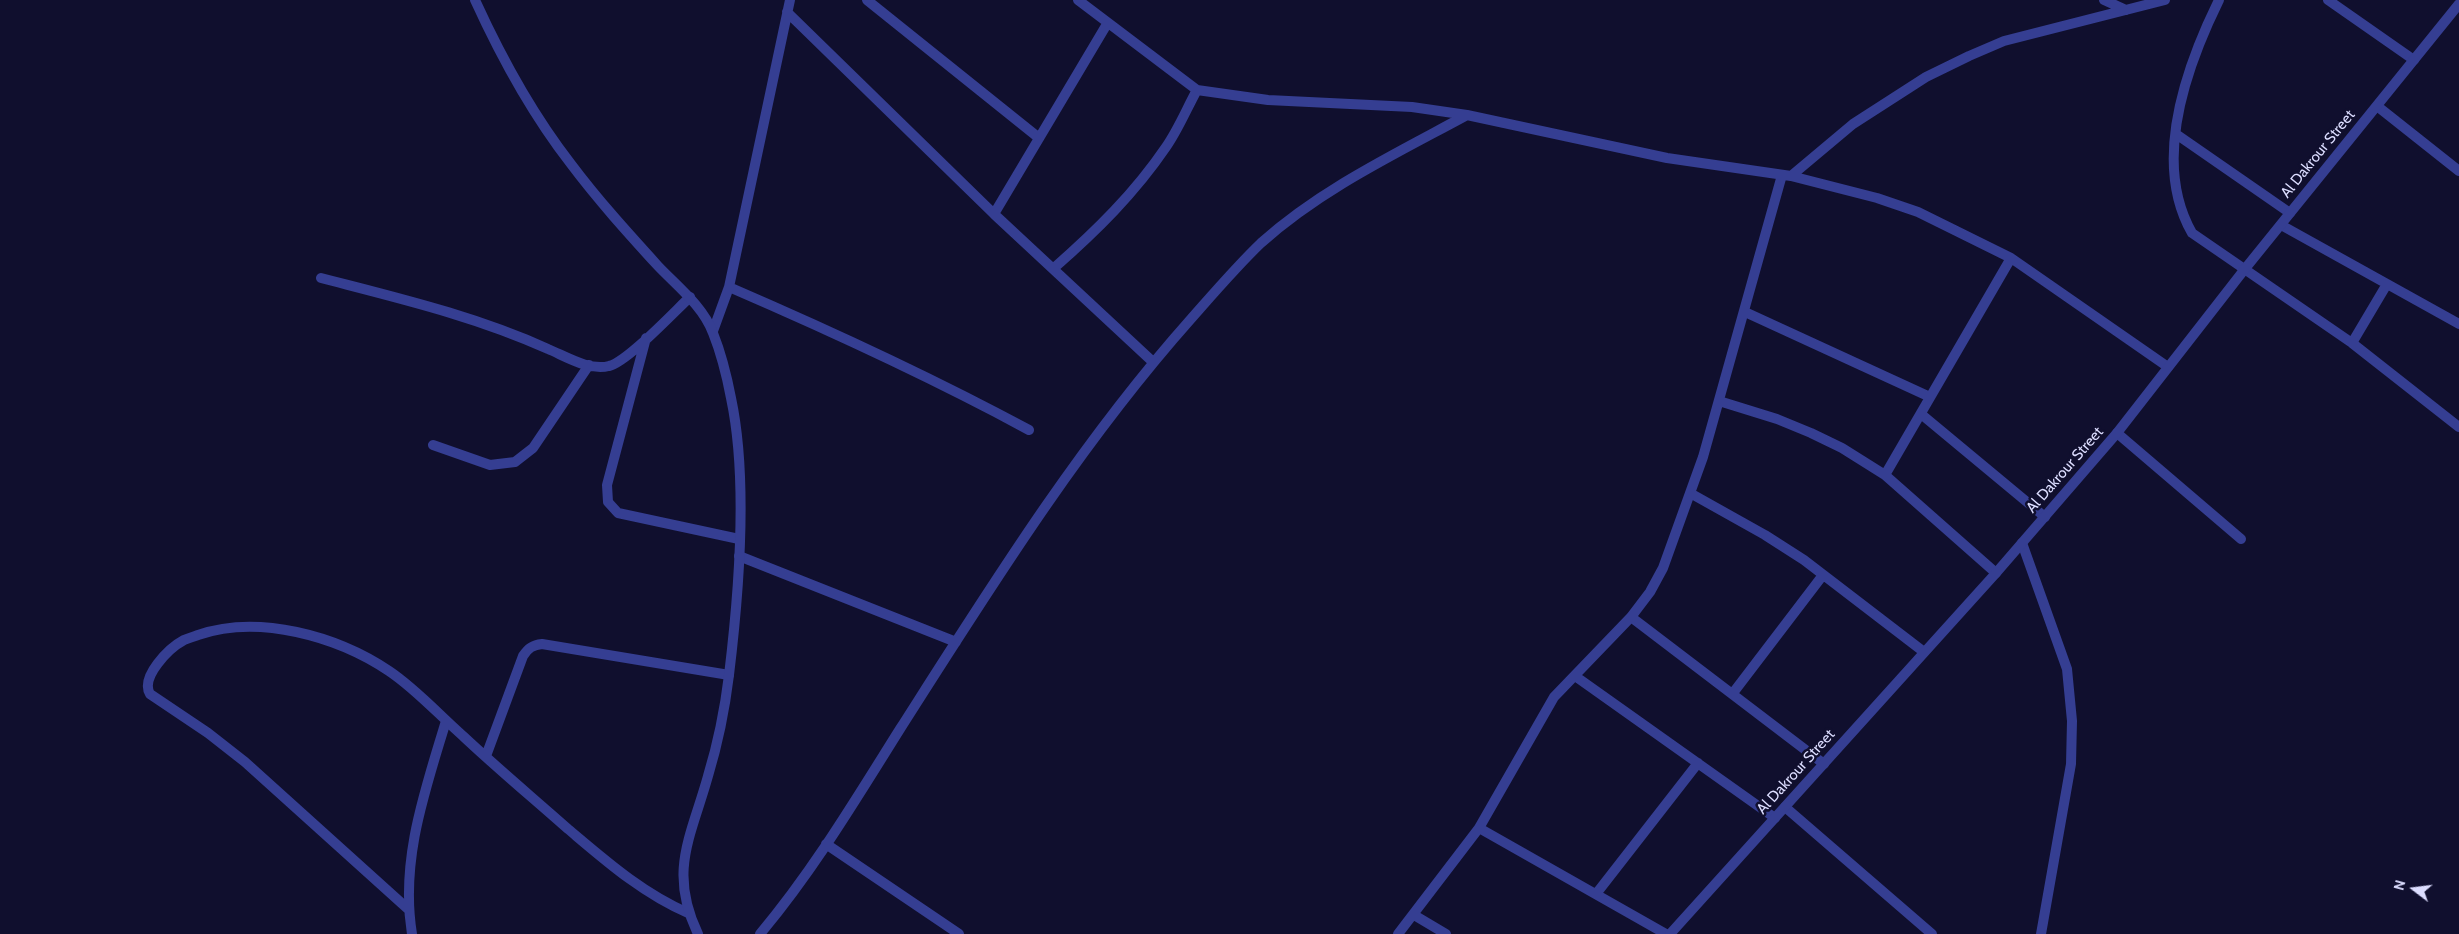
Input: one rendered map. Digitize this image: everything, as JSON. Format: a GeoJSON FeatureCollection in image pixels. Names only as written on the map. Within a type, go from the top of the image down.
{"type":"FeatureCollection","features":[{"type":"Feature","properties":{"kind":"street"},"geometry":{"type":"LineString","coordinates":[[475,0],[490,34],[527,100],[569,162],[617,221],[690,297],[713,332],[732,399],[739,464],[739,556],[729,675],[709,775],[685,853],[682,884],[688,914],[698,934]]}},
{"type":"Feature","properties":{"kind":"street"},"geometry":{"type":"LineString","coordinates":[[713,332],[729,287],[790,0]]}},
{"type":"Feature","properties":{"kind":"street"},"geometry":{"type":"LineString","coordinates":[[866,0],[1039,138]]}},
{"type":"Feature","properties":{"kind":"street"},"geometry":{"type":"LineString","coordinates":[[1078,0],[1107,24],[1197,90],[1268,100],[1412,107],[1467,115],[1667,158],[1786,176],[1877,198],[1918,212],[2011,258],[2168,367]]}},
{"type":"Feature","properties":{"kind":"street"},"geometry":{"type":"LineString","coordinates":[[2104,0],[2126,10]]}},
{"type":"Feature","properties":{"kind":"street"},"geometry":{"type":"LineString","coordinates":[[1398,934],[1479,828],[1554,697],[1631,616],[1650,592],[1663,568],[1690,493],[1719,401],[1786,176],[1853,124],[1926,77],[2004,41],[2162,0]]}},
{"type":"Feature","properties":{"kind":"street"},"geometry":{"type":"LineString","coordinates":[[2219,0],[2184,84],[2176,134],[2178,195],[2183,217],[2192,233],[2352,343],[2459,426]]}},
{"type":"Feature","properties":{"kind":"street"},"geometry":{"type":"LineString","coordinates":[[2328,0],[2414,60]]}},
{"type":"Feature","properties":{"kind":"street","name":"Al Dakrour Street"},"geometry":{"type":"LineString","coordinates":[[1668,934],[2022,544],[2117,433],[2244,270],[2414,60],[2457,10]]}},
{"type":"Feature","properties":{"kind":"street"},"geometry":{"type":"LineString","coordinates":[[787,12],[994,214],[1153,362]]}},
{"type":"Feature","properties":{"kind":"street"},"geometry":{"type":"LineString","coordinates":[[994,214],[1107,24]]}},
{"type":"Feature","properties":{"kind":"street"},"geometry":{"type":"LineString","coordinates":[[1054,268],[1099,229],[1125,201],[1167,146],[1197,90]]}},
{"type":"Feature","properties":{"kind":"street"},"geometry":{"type":"LineString","coordinates":[[2377,106],[2459,171]]}},
{"type":"Feature","properties":{"kind":"street"},"geometry":{"type":"LineString","coordinates":[[760,934],[826,844],[1049,502],[1153,362],[1260,244],[1297,213],[1376,164],[1467,115]]}},
{"type":"Feature","properties":{"kind":"street"},"geometry":{"type":"LineString","coordinates":[[2176,134],[2290,213]]}},
{"type":"Feature","properties":{"kind":"street"},"geometry":{"type":"LineString","coordinates":[[2281,225],[2459,324]]}},
{"type":"Feature","properties":{"kind":"street"},"geometry":{"type":"LineString","coordinates":[[1885,475],[2011,258]]}},
{"type":"Feature","properties":{"kind":"street"},"geometry":{"type":"LineString","coordinates":[[320,278],[474,319],[589,365],[611,366],[626,356],[690,297]]}},
{"type":"Feature","properties":{"kind":"street"},"geometry":{"type":"LineString","coordinates":[[2352,343],[2387,284]]}},
{"type":"Feature","properties":{"kind":"street"},"geometry":{"type":"LineString","coordinates":[[729,287],[891,358],[1030,430]]}},
{"type":"Feature","properties":{"kind":"street"},"geometry":{"type":"LineString","coordinates":[[1745,312],[1930,397]]}},
{"type":"Feature","properties":{"kind":"street"},"geometry":{"type":"LineString","coordinates":[[646,338],[607,485],[608,502],[618,513],[739,539]]}},
{"type":"Feature","properties":{"kind":"street"},"geometry":{"type":"LineString","coordinates":[[433,445],[490,464],[515,462],[533,448],[589,365]]}},
{"type":"Feature","properties":{"kind":"street"},"geometry":{"type":"LineString","coordinates":[[1719,401],[1777,419],[1842,448],[1885,475],[1996,573]]}},
{"type":"Feature","properties":{"kind":"street"},"geometry":{"type":"LineString","coordinates":[[1921,414],[2045,517]]}},
{"type":"Feature","properties":{"kind":"street"},"geometry":{"type":"LineString","coordinates":[[2117,433],[2241,539]]}},
{"type":"Feature","properties":{"kind":"street"},"geometry":{"type":"LineString","coordinates":[[1690,493],[1765,535],[1823,575],[1924,652]]}},
{"type":"Feature","properties":{"kind":"street"},"geometry":{"type":"LineString","coordinates":[[2022,544],[2067,669],[2072,721],[2069,773],[2041,934]]}},
{"type":"Feature","properties":{"kind":"street"},"geometry":{"type":"LineString","coordinates":[[739,556],[956,642]]}},
{"type":"Feature","properties":{"kind":"street"},"geometry":{"type":"LineString","coordinates":[[1733,693],[1823,575]]}},
{"type":"Feature","properties":{"kind":"street"},"geometry":{"type":"LineString","coordinates":[[1631,616],[1824,764]]}},
{"type":"Feature","properties":{"kind":"street"},"geometry":{"type":"LineString","coordinates":[[408,909],[245,762],[208,733],[156,698],[148,689],[148,680],[159,664],[183,641],[207,632],[232,627],[260,626],[295,631],[346,649],[388,670],[409,686],[446,721],[637,886],[662,902],[688,914]]}},
{"type":"Feature","properties":{"kind":"street"},"geometry":{"type":"LineString","coordinates":[[486,756],[523,656],[526,650],[534,645],[542,644],[729,675]]}},
{"type":"Feature","properties":{"kind":"street"},"geometry":{"type":"LineString","coordinates":[[1574,676],[1775,818]]}},
{"type":"Feature","properties":{"kind":"street"},"geometry":{"type":"LineString","coordinates":[[412,934],[408,909],[409,863],[416,825],[446,721]]}},
{"type":"Feature","properties":{"kind":"street"},"geometry":{"type":"LineString","coordinates":[[1596,894],[1698,763]]}},
{"type":"Feature","properties":{"kind":"street"},"geometry":{"type":"LineString","coordinates":[[1785,807],[1932,934]]}},
{"type":"Feature","properties":{"kind":"street"},"geometry":{"type":"LineString","coordinates":[[1479,828],[1668,934]]}},
{"type":"Feature","properties":{"kind":"street"},"geometry":{"type":"LineString","coordinates":[[826,844],[959,934]]}},
{"type":"Feature","properties":{"kind":"street"},"geometry":{"type":"LineString","coordinates":[[1414,915],[1446,934]]}}]}
